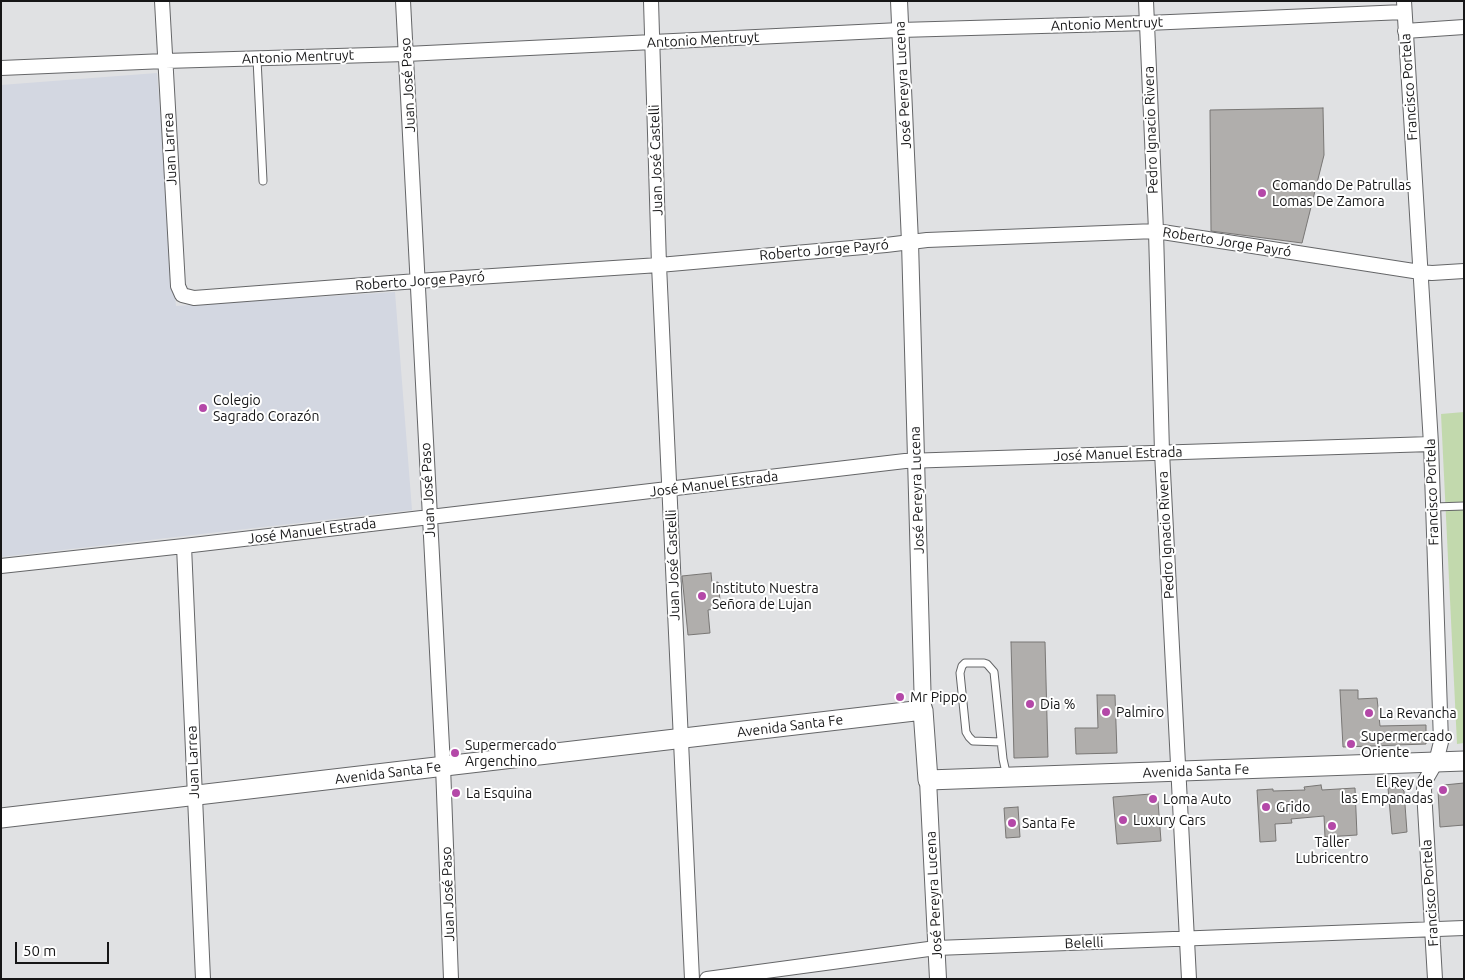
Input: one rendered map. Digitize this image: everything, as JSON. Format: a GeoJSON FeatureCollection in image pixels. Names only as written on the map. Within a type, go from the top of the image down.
{"type":"FeatureCollection","features":[{"type":"Feature","properties":{"kind":"main road","name":"Avenida Santa Fe"},"geometry":{"type":"LineString","coordinates":[[1,818],[923,710]]}},
{"type":"Feature","properties":{"kind":"main road","name":"José Pereyra Lucena"},"geometry":{"type":"LineString","coordinates":[[923,710],[928,780]]}},
{"type":"Feature","properties":{"kind":"main road","name":"Avenida Santa Fe"},"geometry":{"type":"LineString","coordinates":[[928,780],[1464,761]]}},
{"type":"Feature","properties":{"kind":"street","name":"Juan Larrea"},"geometry":{"type":"LineString","coordinates":[[162,1],[178,286],[182,295]]}},
{"type":"Feature","properties":{"kind":"street","name":"Juan José Paso"},"geometry":{"type":"LineString","coordinates":[[403,1],[443,766],[451,979]]}},
{"type":"Feature","properties":{"kind":"street","name":"Juan José Castelli"},"geometry":{"type":"LineString","coordinates":[[651,1],[659,265],[692,979]]}},
{"type":"Feature","properties":{"kind":"street","name":"José Pereyra Lucena"},"geometry":{"type":"LineString","coordinates":[[899,1],[910,242],[923,710]]}},
{"type":"Feature","properties":{"kind":"street","name":"Pedro Ignacio Rivera"},"geometry":{"type":"LineString","coordinates":[[1146,1],[1156,231],[1162,452],[1189,979]]}},
{"type":"Feature","properties":{"kind":"street","name":"Antonio Mentruyt"},"geometry":{"type":"LineString","coordinates":[[1,68],[406,54],[900,30],[1147,23],[1404,7]]}},
{"type":"Feature","properties":{"kind":"street","name":"Francisco Portela"},"geometry":{"type":"LineString","coordinates":[[1404,7],[1431,444],[1442,742],[1436,762],[1425,781],[1424,790],[1435,979]]}},
{"type":"Feature","properties":{"kind":"street"},"geometry":{"type":"LineString","coordinates":[[1405,30],[1464,27]]}},
{"type":"Feature","properties":{"kind":"street","name":"Roberto Jorge Payró"},"geometry":{"type":"LineString","coordinates":[[182,295],[194,298],[659,265],[927,240],[1156,231],[1420,272],[1464,271]]}},
{"type":"Feature","properties":{"kind":"street","name":"José Manuel Estrada"},"geometry":{"type":"LineString","coordinates":[[1,566],[916,461],[1431,444]]}},
{"type":"Feature","properties":{"kind":"street","name":"Juan Larrea"},"geometry":{"type":"LineString","coordinates":[[184,546],[203,979]]}},
{"type":"Feature","properties":{"kind":"street","name":"José Pereyra Lucena"},"geometry":{"type":"LineString","coordinates":[[928,780],[938,979]]}},
{"type":"Feature","properties":{"kind":"street","name":"Belelli"},"geometry":{"type":"LineString","coordinates":[[707,979],[936,948],[1464,928]]}},
{"type":"Feature","properties":{"kind":"lane"},"geometry":{"type":"LineString","coordinates":[[257,58],[263,181]]}},
{"type":"Feature","properties":{"kind":"lane"},"geometry":{"type":"LineString","coordinates":[[1434,507],[1464,506]]}},
{"type":"Feature","properties":{"kind":"lane"},"geometry":{"type":"LineString","coordinates":[[1001,742],[973,741],[966,732],[960,673],[965,663],[984,662],[994,672],[1001,742],[1007,777]]}},
{"type":"Feature","properties":{"kind":"shaded area","name":"Colegio Sagrado Corazón"},"geometry":{"type":"Polygon","coordinates":[[[157,73],[176,306],[395,292],[412,510],[1,557],[1,85],[157,73]]]}},
{"type":"Feature","properties":{"kind":"green space"},"geometry":{"type":"Polygon","coordinates":[[[1464,412],[1464,743],[1457,744],[1441,414],[1464,412]]]}},
{"type":"Feature","properties":{"kind":"building","name":"Comando De Patrullas Lomas De Zamora"},"geometry":{"type":"Polygon","coordinates":[[[1323,108],[1324,155],[1302,243],[1211,231],[1210,110],[1323,108]]]}},
{"type":"Feature","properties":{"kind":"building","name":"Instituto Nuestra Señora de Lujan"},"geometry":{"type":"Polygon","coordinates":[[[711,573],[712,583],[718,582],[721,608],[708,610],[710,633],[688,635],[682,576],[711,573]]]}},
{"type":"Feature","properties":{"kind":"building","name":"Dia %"},"geometry":{"type":"Polygon","coordinates":[[[1011,642],[1045,642],[1048,757],[1014,758],[1011,642]]]}},
{"type":"Feature","properties":{"kind":"building"},"geometry":{"type":"Polygon","coordinates":[[[1340,690],[1358,690],[1358,699],[1377,698],[1380,726],[1426,725],[1426,744],[1343,747],[1340,690]]]}},
{"type":"Feature","properties":{"kind":"building","name":"Palmiro"},"geometry":{"type":"Polygon","coordinates":[[[1097,695],[1115,695],[1117,753],[1076,754],[1075,728],[1098,728],[1097,695]]]}},
{"type":"Feature","properties":{"kind":"building"},"geometry":{"type":"Polygon","coordinates":[[[1464,783],[1464,825],[1440,827],[1438,791],[1444,785],[1464,783]]]}},
{"type":"Feature","properties":{"kind":"building"},"geometry":{"type":"Polygon","coordinates":[[[1321,785],[1322,790],[1355,788],[1357,835],[1325,837],[1324,816],[1291,819],[1292,823],[1275,824],[1276,841],[1260,842],[1257,790],[1305,790],[1304,787],[1321,785]]]}},
{"type":"Feature","properties":{"kind":"building"},"geometry":{"type":"Polygon","coordinates":[[[1400,787],[1404,791],[1407,832],[1392,834],[1388,788],[1400,787]]]}},
{"type":"Feature","properties":{"kind":"building"},"geometry":{"type":"Polygon","coordinates":[[[1151,794],[1158,801],[1161,841],[1117,844],[1113,797],[1151,794]]]}},
{"type":"Feature","properties":{"kind":"building","name":"Santa Fe"},"geometry":{"type":"Polygon","coordinates":[[[1018,807],[1020,837],[1006,838],[1004,808],[1018,807]]]}},
{"type":"Feature","properties":{"kind":"place","name":"Comando De Patrullas Lomas De Zamora"},"geometry":{"type":"Point","coordinates":[1262,193]}},
{"type":"Feature","properties":{"kind":"place","name":"Colegio Sagrado Corazón"},"geometry":{"type":"Point","coordinates":[203,408]}},
{"type":"Feature","properties":{"kind":"place","name":"Instituto Nuestra Señora de Lujan"},"geometry":{"type":"Point","coordinates":[702,596]}},
{"type":"Feature","properties":{"kind":"place","name":"Mr Pippo"},"geometry":{"type":"Point","coordinates":[900,697]}},
{"type":"Feature","properties":{"kind":"place","name":"Dia %"},"geometry":{"type":"Point","coordinates":[1030,704]}},
{"type":"Feature","properties":{"kind":"place","name":"Palmiro"},"geometry":{"type":"Point","coordinates":[1106,712]}},
{"type":"Feature","properties":{"kind":"place","name":"La Revancha"},"geometry":{"type":"Point","coordinates":[1369,713]}},
{"type":"Feature","properties":{"kind":"place","name":"Supermercado Oriente"},"geometry":{"type":"Point","coordinates":[1351,744]}},
{"type":"Feature","properties":{"kind":"place","name":"Supermercado Argenchino"},"geometry":{"type":"Point","coordinates":[455,753]}},
{"type":"Feature","properties":{"kind":"place","name":"El Rey de las Empanadas"},"geometry":{"type":"Point","coordinates":[1443,790]}},
{"type":"Feature","properties":{"kind":"place","name":"La Esquina"},"geometry":{"type":"Point","coordinates":[456,793]}},
{"type":"Feature","properties":{"kind":"place","name":"Loma Auto"},"geometry":{"type":"Point","coordinates":[1153,799]}},
{"type":"Feature","properties":{"kind":"place","name":"Grido"},"geometry":{"type":"Point","coordinates":[1266,807]}},
{"type":"Feature","properties":{"kind":"place","name":"Luxury Cars"},"geometry":{"type":"Point","coordinates":[1123,820]}},
{"type":"Feature","properties":{"kind":"place","name":"Santa Fe"},"geometry":{"type":"Point","coordinates":[1012,823]}},
{"type":"Feature","properties":{"kind":"place","name":"Taller Lubricentro"},"geometry":{"type":"Point","coordinates":[1332,826]}}]}
